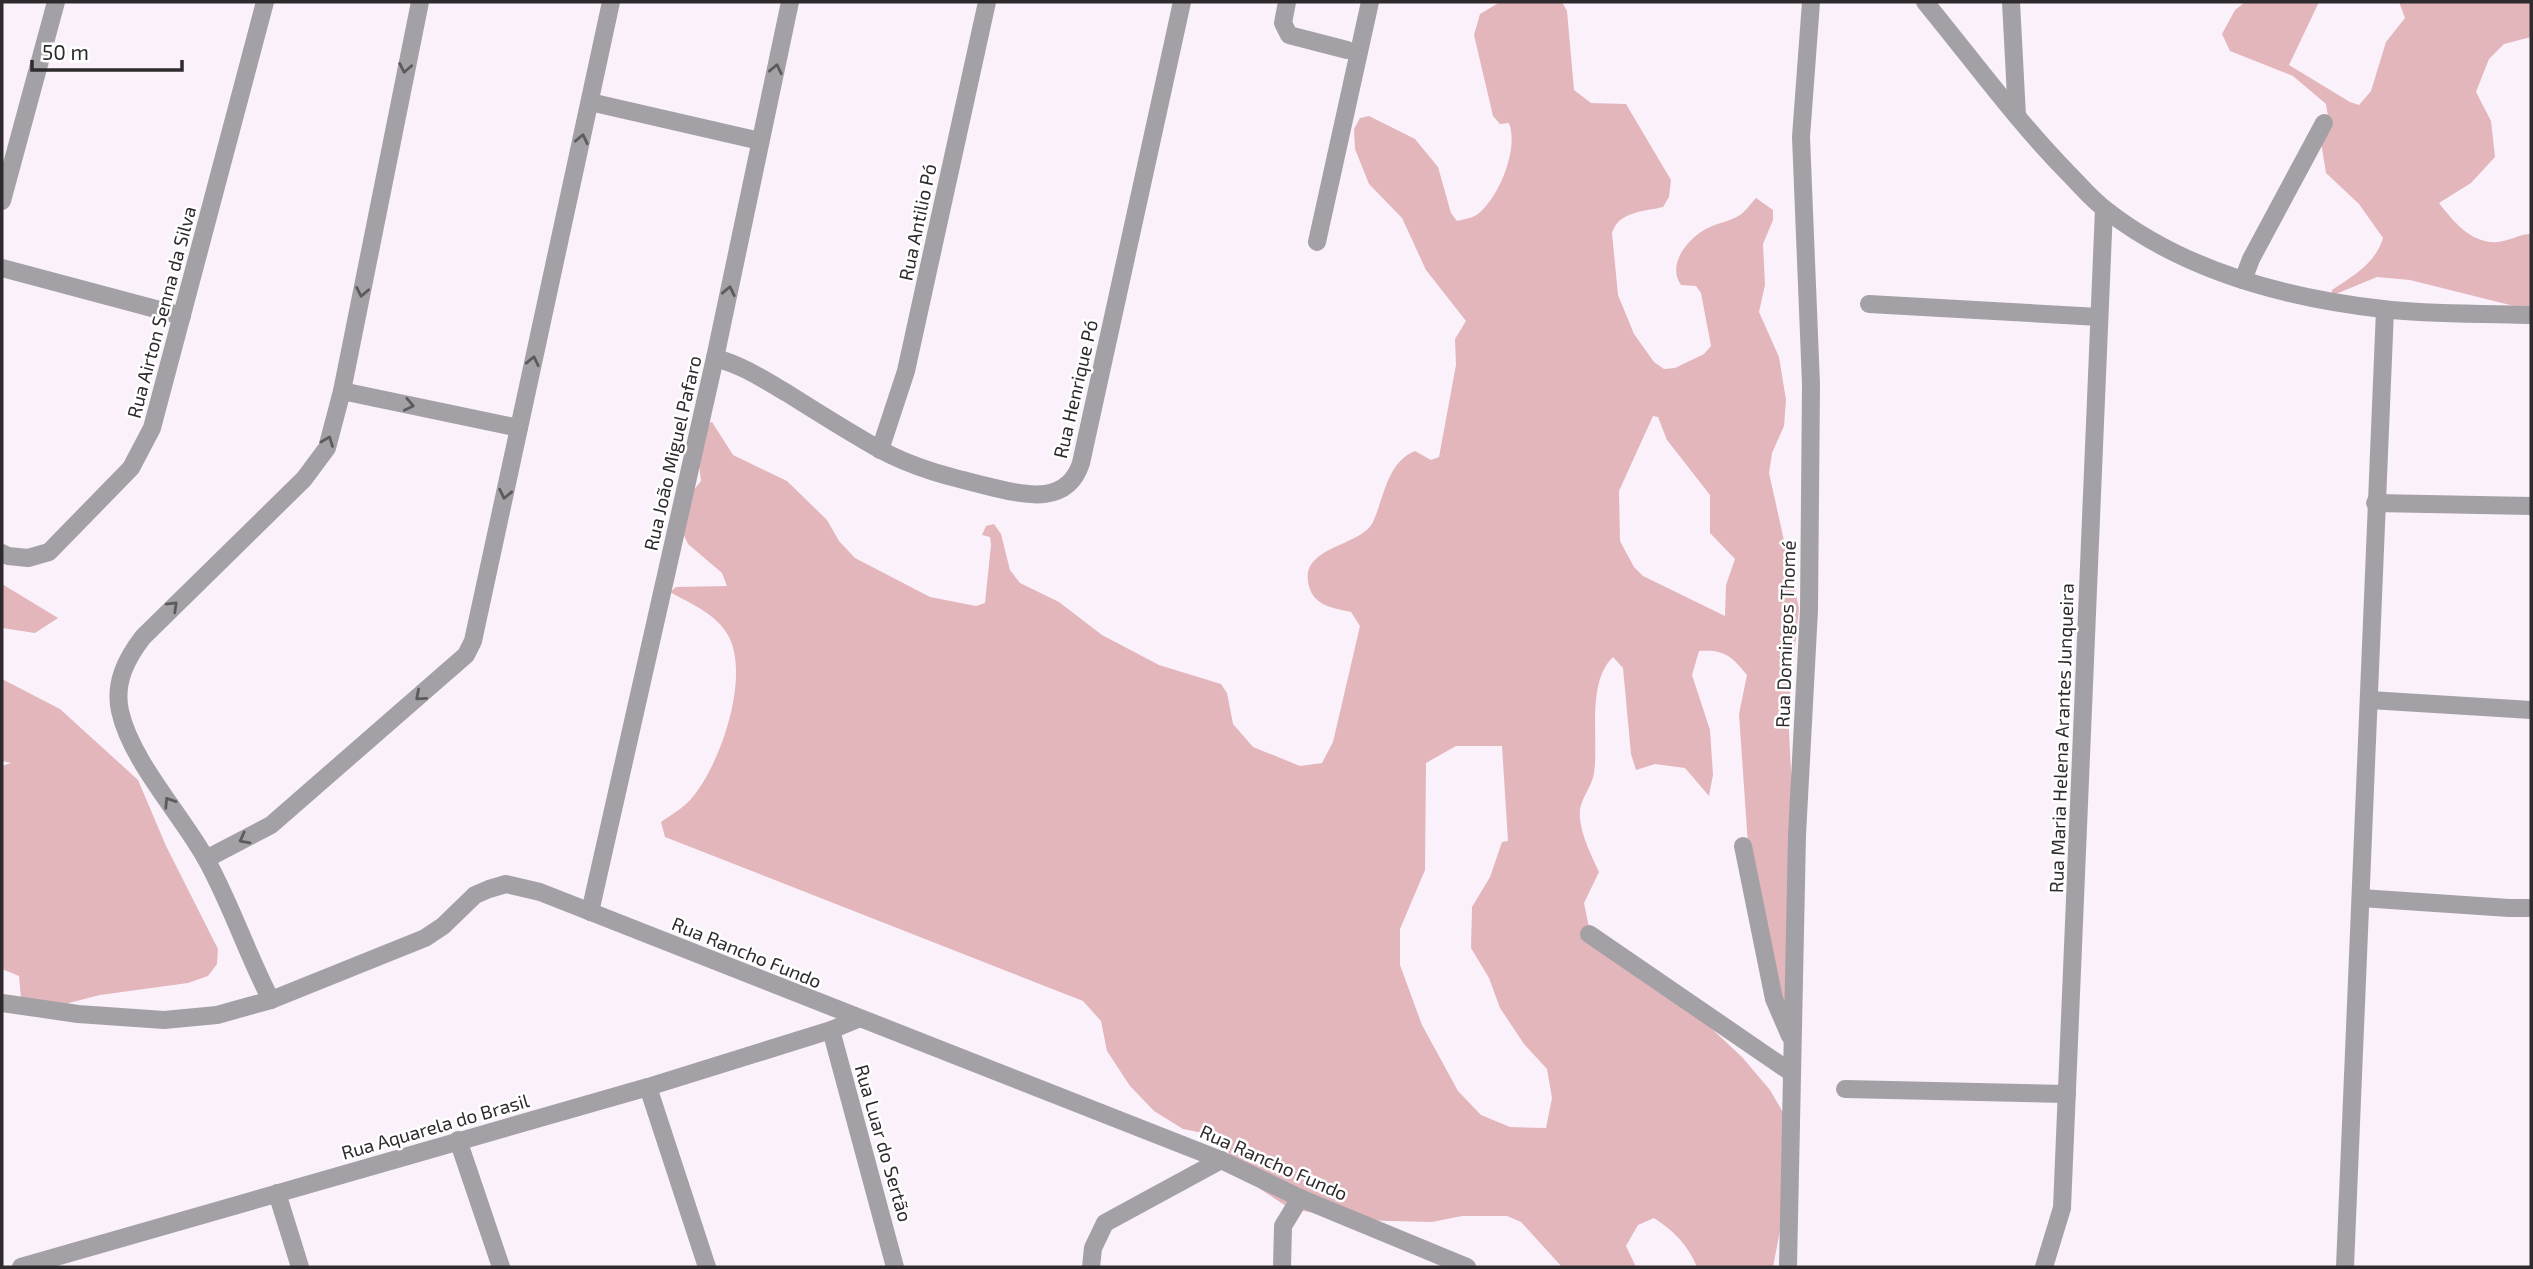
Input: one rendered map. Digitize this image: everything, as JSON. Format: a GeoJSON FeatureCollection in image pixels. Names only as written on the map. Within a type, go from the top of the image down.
{"type":"FeatureCollection","features":[{"type":"Feature","properties":{"kind":"street"},"geometry":{"type":"LineString","coordinates":[[2,201],[56,2]]}},
{"type":"Feature","properties":{"kind":"street","name":"Rua Airton Senna da Silva"},"geometry":{"type":"LineString","coordinates":[[2,553],[28,558],[49,552],[131,468],[152,428],[265,2]]}},
{"type":"Feature","properties":{"kind":"street"},"geometry":{"type":"LineString","coordinates":[[271,1000],[206,859],[142,760],[125,726],[119,693],[122,672],[129,655],[143,637],[304,479],[327,447],[342,391],[420,2]]}},
{"type":"Feature","properties":{"kind":"street"},"geometry":{"type":"LineString","coordinates":[[206,859],[271,825],[466,655],[478,624],[611,2]]}},
{"type":"Feature","properties":{"kind":"street","name":"Rua João Miguel Pafaro"},"geometry":{"type":"LineString","coordinates":[[590,912],[715,358],[790,2]]}},
{"type":"Feature","properties":{"kind":"street","name":"Rua Antilio Pó"},"geometry":{"type":"LineString","coordinates":[[880,450],[906,371],[987,2]]}},
{"type":"Feature","properties":{"kind":"street","name":"Rua Henrique Pó"},"geometry":{"type":"LineString","coordinates":[[715,358],[747,369],[880,450],[920,469],[1029,496],[1068,485],[1077,475],[1182,2]]}},
{"type":"Feature","properties":{"kind":"street"},"geometry":{"type":"LineString","coordinates":[[1287,2],[1283,23],[1289,35],[1348,50]]}},
{"type":"Feature","properties":{"kind":"street"},"geometry":{"type":"LineString","coordinates":[[1317,242],[1370,2]]}},
{"type":"Feature","properties":{"kind":"street","name":"Rua Domingos Thomé"},"geometry":{"type":"LineString","coordinates":[[1788,1267],[1797,835],[1808,610],[1811,384],[1801,137],[1811,2]]}},
{"type":"Feature","properties":{"kind":"street"},"geometry":{"type":"LineString","coordinates":[[1925,2],[2042,146],[2104,209],[2151,242],[2203,266],[2242,280],[2322,301],[2385,310],[2531,315]]}},
{"type":"Feature","properties":{"kind":"street"},"geometry":{"type":"LineString","coordinates":[[2011,2],[2017,116]]}},
{"type":"Feature","properties":{"kind":"street"},"geometry":{"type":"LineString","coordinates":[[590,102],[760,141]]}},
{"type":"Feature","properties":{"kind":"street"},"geometry":{"type":"LineString","coordinates":[[2242,280],[2324,123]]}},
{"type":"Feature","properties":{"kind":"street","name":"Rua Maria Helena Arantes Junqueira"},"geometry":{"type":"LineString","coordinates":[[2044,1267],[2062,1208],[2104,209]]}},
{"type":"Feature","properties":{"kind":"street"},"geometry":{"type":"LineString","coordinates":[[2,268],[182,316]]}},
{"type":"Feature","properties":{"kind":"street"},"geometry":{"type":"LineString","coordinates":[[1869,304],[2099,317]]}},
{"type":"Feature","properties":{"kind":"street"},"geometry":{"type":"LineString","coordinates":[[2345,1267],[2385,310]]}},
{"type":"Feature","properties":{"kind":"street"},"geometry":{"type":"LineString","coordinates":[[342,391],[519,428]]}},
{"type":"Feature","properties":{"kind":"street"},"geometry":{"type":"LineString","coordinates":[[2375,503],[2531,506]]}},
{"type":"Feature","properties":{"kind":"street"},"geometry":{"type":"LineString","coordinates":[[2370,700],[2531,710]]}},
{"type":"Feature","properties":{"kind":"street"},"geometry":{"type":"LineString","coordinates":[[1743,846],[1774,999],[1793,1043]]}},
{"type":"Feature","properties":{"kind":"street","name":"Rua Rancho Fundo"},"geometry":{"type":"LineString","coordinates":[[2,1003],[78,1014],[164,1020],[217,1015],[271,1000],[425,938],[443,926],[475,895],[506,884],[540,892],[1221,1160],[1300,1198],[1467,1267]]}},
{"type":"Feature","properties":{"kind":"street"},"geometry":{"type":"LineString","coordinates":[[2361,898],[2531,908]]}},
{"type":"Feature","properties":{"kind":"street"},"geometry":{"type":"LineString","coordinates":[[1589,934],[1792,1073]]}},
{"type":"Feature","properties":{"kind":"street","name":"Rua Aquarela do Brasil"},"geometry":{"type":"LineString","coordinates":[[21,1267],[73,1259],[277,1193],[648,1087],[831,1030],[858,1019]]}},
{"type":"Feature","properties":{"kind":"street","name":"Rua Luar do Sertão"},"geometry":{"type":"LineString","coordinates":[[831,1030],[895,1267]]}},
{"type":"Feature","properties":{"kind":"street"},"geometry":{"type":"LineString","coordinates":[[648,1087],[707,1267]]}},
{"type":"Feature","properties":{"kind":"street"},"geometry":{"type":"LineString","coordinates":[[1845,1089],[2067,1094]]}},
{"type":"Feature","properties":{"kind":"street"},"geometry":{"type":"LineString","coordinates":[[458,1140],[500,1267]]}},
{"type":"Feature","properties":{"kind":"street"},"geometry":{"type":"LineString","coordinates":[[1091,1267],[1093,1248],[1105,1223],[1221,1160]]}},
{"type":"Feature","properties":{"kind":"street"},"geometry":{"type":"LineString","coordinates":[[277,1193],[300,1267]]}},
{"type":"Feature","properties":{"kind":"street"},"geometry":{"type":"LineString","coordinates":[[1282,1267],[1283,1226],[1300,1198]]}},
{"type":"Feature","properties":{"kind":"shaded area"},"geometry":{"type":"Polygon","coordinates":[[[1500,2],[1562,2],[1567,11],[1574,90],[1591,103],[1626,104],[1671,180],[1669,197],[1663,207],[1626,216],[1615,226],[1612,233],[1618,295],[1634,334],[1654,362],[1664,369],[1675,368],[1704,354],[1711,346],[1701,293],[1696,286],[1681,285],[1677,277],[1680,254],[1691,240],[1704,230],[1740,215],[1756,198],[1773,210],[1773,220],[1763,244],[1765,285],[1759,312],[1779,357],[1786,400],[1784,426],[1772,453],[1769,473],[1799,608],[1788,712],[1793,810],[1789,981],[1784,1017],[1748,845],[1739,714],[1747,675],[1737,663],[1727,655],[1715,651],[1699,651],[1692,675],[1710,730],[1713,775],[1709,796],[1685,768],[1655,764],[1636,770],[1631,754],[1623,668],[1613,657],[1599,681],[1595,712],[1594,773],[1581,805],[1580,817],[1586,842],[1599,872],[1584,903],[1591,937],[1681,1000],[1742,1057],[1770,1090],[1792,1128],[1787,1194],[1773,1267],[1697,1267],[1679,1239],[1654,1218],[1638,1225],[1626,1246],[1636,1267],[1562,1267],[1521,1222],[1507,1216],[1462,1216],[1432,1222],[1349,1220],[1289,1208],[1260,1189],[1213,1135],[1183,1129],[1154,1111],[1130,1086],[1107,1051],[1101,1021],[1083,1001],[665,837],[661,822],[688,802],[702,784],[721,744],[734,698],[735,655],[729,637],[711,616],[670,592],[676,587],[727,586],[722,573],[688,544],[681,529],[682,504],[701,481],[697,448],[700,426],[712,422],[733,455],[787,481],[827,520],[839,541],[855,558],[930,597],[976,606],[985,603],[991,545],[990,537],[982,535],[986,526],[994,524],[1001,534],[1010,570],[1020,583],[1059,602],[1102,635],[1159,665],[1221,684],[1227,693],[1233,724],[1253,747],[1300,766],[1322,763],[1333,742],[1360,626],[1351,612],[1325,605],[1315,598],[1309,586],[1308,573],[1321,555],[1356,537],[1373,522],[1398,463],[1415,451],[1431,460],[1439,457],[1456,365],[1455,339],[1466,321],[1426,270],[1402,218],[1369,184],[1355,149],[1354,129],[1360,118],[1369,116],[1415,139],[1438,167],[1451,213],[1457,221],[1478,214],[1500,185],[1511,146],[1509,123],[1500,124],[1493,116],[1474,35],[1480,14],[1500,2]],[[1653,416],[1619,491],[1620,541],[1634,567],[1643,576],[1725,616],[1726,585],[1735,559],[1710,533],[1710,495],[1667,440],[1658,417],[1653,416]],[[1456,746],[1426,763],[1425,870],[1400,929],[1400,965],[1422,1025],[1458,1091],[1481,1115],[1510,1127],[1546,1128],[1552,1098],[1547,1069],[1524,1044],[1500,1008],[1489,978],[1471,948],[1472,907],[1490,877],[1502,842],[1508,841],[1502,746],[1456,746]]]}},
{"type":"Feature","properties":{"kind":"shaded area"},"geometry":{"type":"Polygon","coordinates":[[[2245,2],[2319,2],[2289,65],[2359,105],[2371,91],[2386,42],[2405,18],[2399,2],[2531,3],[2531,37],[2504,44],[2489,59],[2476,92],[2491,121],[2495,157],[2471,183],[2439,203],[2457,224],[2479,239],[2498,242],[2531,234],[2531,307],[2526,309],[2410,280],[2377,277],[2331,296],[2332,290],[2369,262],[2383,238],[2359,204],[2326,173],[2321,142],[2329,123],[2326,104],[2293,76],[2230,51],[2222,34],[2235,10],[2245,2]]]}},
{"type":"Feature","properties":{"kind":"shaded area"},"geometry":{"type":"Polygon","coordinates":[[[2,584],[58,618],[35,633],[2,628],[2,584]]]}},
{"type":"Feature","properties":{"kind":"shaded area"},"geometry":{"type":"Polygon","coordinates":[[[2,679],[60,709],[138,780],[166,846],[218,949],[217,964],[208,976],[188,983],[100,995],[53,1007],[21,998],[19,976],[2,969],[2,766],[11,763],[2,761],[2,679]]]}}]}
